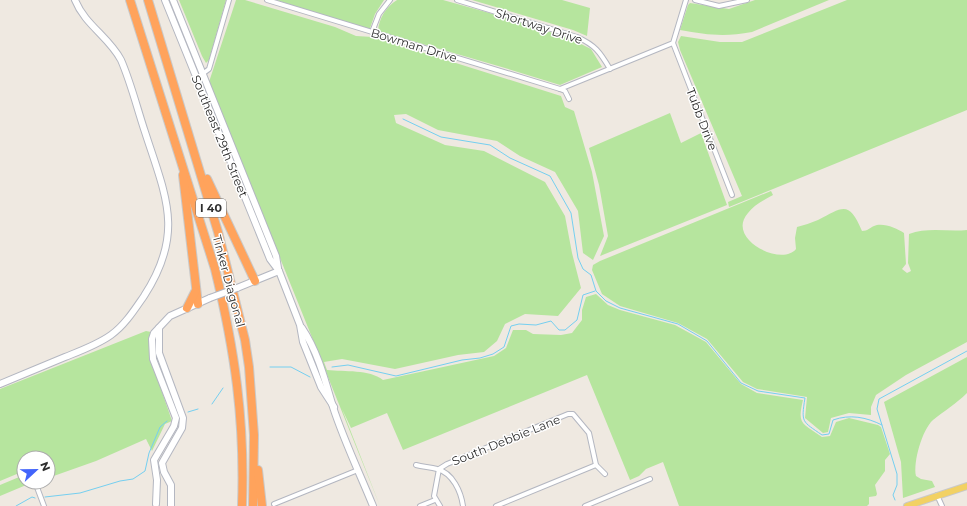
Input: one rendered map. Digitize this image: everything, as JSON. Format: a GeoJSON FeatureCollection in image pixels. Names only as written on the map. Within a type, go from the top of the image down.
{"type":"FeatureCollection","features":[{"type":"Feature","properties":{"kind":"highway","name":"Tinker Diagonal"},"geometry":{"type":"LineString","coordinates":[[130,0],[216,269],[232,341],[240,402],[243,487],[242,506]]}},
{"type":"Feature","properties":{"kind":"highway","name":"Tinker Diagonal"},"geometry":{"type":"LineString","coordinates":[[148,0],[218,232],[237,304],[249,367],[254,435],[253,506]]}},
{"type":"Feature","properties":{"kind":"highway"},"geometry":{"type":"LineString","coordinates":[[189,138],[219,209],[254,281]]}},
{"type":"Feature","properties":{"kind":"highway"},"geometry":{"type":"LineString","coordinates":[[181,160],[195,292],[198,304]]}},
{"type":"Feature","properties":{"kind":"highway"},"geometry":{"type":"LineString","coordinates":[[187,308],[195,292]]}},
{"type":"Feature","properties":{"kind":"highway"},"geometry":{"type":"LineString","coordinates":[[254,435],[262,506]]}},
{"type":"Feature","properties":{"kind":"highway"},"geometry":{"type":"LineString","coordinates":[[239,506],[243,487]]}},
{"type":"Feature","properties":{"kind":"main road"},"geometry":{"type":"LineString","coordinates":[[0,384],[100,342],[112,334],[123,324],[153,282],[162,263],[168,242],[170,222],[165,192],[120,59],[114,50],[84,18],[75,0]]}},
{"type":"Feature","properties":{"kind":"main road","name":"Southeast 29th Street"},"geometry":{"type":"LineString","coordinates":[[165,0],[270,259],[278,271],[300,325],[309,339],[328,385],[334,407],[358,470],[374,506]]}},
{"type":"Feature","properties":{"kind":"main road","name":"Southeast 29th Street"},"geometry":{"type":"LineString","coordinates":[[173,0],[276,256],[278,271]]}},
{"type":"Feature","properties":{"kind":"main road"},"geometry":{"type":"LineString","coordinates":[[156,504],[157,480],[154,460],[176,423],[159,353],[159,328],[170,316],[210,298],[278,271]]}},
{"type":"Feature","properties":{"kind":"main road"},"geometry":{"type":"LineString","coordinates":[[167,385],[183,418],[183,423],[162,463],[164,472],[171,485],[171,506]]}},
{"type":"Feature","properties":{"kind":"main road"},"geometry":{"type":"LineString","coordinates":[[908,506],[967,486]]}},
{"type":"Feature","properties":{"kind":"street"},"geometry":{"type":"LineString","coordinates":[[197,78],[209,69],[230,0]]}},
{"type":"Feature","properties":{"kind":"street","name":"Bowman Drive"},"geometry":{"type":"LineString","coordinates":[[267,0],[560,89]]}},
{"type":"Feature","properties":{"kind":"street"},"geometry":{"type":"LineString","coordinates":[[372,32],[379,14],[390,0]]}},
{"type":"Feature","properties":{"kind":"street","name":"Shortway Drive"},"geometry":{"type":"LineString","coordinates":[[457,0],[577,37],[592,44],[610,69]]}},
{"type":"Feature","properties":{"kind":"street"},"geometry":{"type":"LineString","coordinates":[[560,89],[672,43],[686,0]]}},
{"type":"Feature","properties":{"kind":"street"},"geometry":{"type":"LineString","coordinates":[[695,0],[719,6],[747,0]]}},
{"type":"Feature","properties":{"kind":"street","name":"Tubb Drive"},"geometry":{"type":"LineString","coordinates":[[672,43],[732,195]]}},
{"type":"Feature","properties":{"kind":"street"},"geometry":{"type":"LineString","coordinates":[[560,89],[565,91],[569,99]]}},
{"type":"Feature","properties":{"kind":"street","name":"South Debbie Lane"},"geometry":{"type":"LineString","coordinates":[[416,465],[439,469],[461,458],[573,414],[589,433],[596,465]]}},
{"type":"Feature","properties":{"kind":"street"},"geometry":{"type":"LineString","coordinates":[[496,506],[596,465],[605,474]]}},
{"type":"Feature","properties":{"kind":"street"},"geometry":{"type":"LineString","coordinates":[[439,469],[456,484],[463,506]]}},
{"type":"Feature","properties":{"kind":"street","name":"South Debbie Lane"},"geometry":{"type":"LineString","coordinates":[[435,500],[435,489],[439,469]]}},
{"type":"Feature","properties":{"kind":"street"},"geometry":{"type":"LineString","coordinates":[[274,504],[358,470]]}},
{"type":"Feature","properties":{"kind":"street"},"geometry":{"type":"LineString","coordinates":[[585,506],[650,479]]}},
{"type":"Feature","properties":{"kind":"street"},"geometry":{"type":"LineString","coordinates":[[38,490],[44,506]]}},
{"type":"Feature","properties":{"kind":"street"},"geometry":{"type":"LineString","coordinates":[[937,495],[942,506]]}},
{"type":"Feature","properties":{"kind":"street"},"geometry":{"type":"LineString","coordinates":[[420,506],[435,500],[440,506]]}},
{"type":"Feature","properties":{"kind":"green space"},"geometry":{"type":"Polygon","coordinates":[[[179,0],[226,0],[209,60],[206,63],[202,56],[179,0]]]}},
{"type":"Feature","properties":{"kind":"green space"},"geometry":{"type":"Polygon","coordinates":[[[236,0],[245,0],[335,27],[356,36],[373,37],[561,96],[565,107],[574,111],[592,172],[604,236],[593,260],[583,253],[578,211],[555,172],[520,156],[497,141],[438,130],[406,114],[394,115],[396,123],[445,145],[484,151],[545,182],[565,216],[581,288],[558,316],[525,314],[505,324],[497,341],[484,352],[458,355],[395,369],[342,359],[324,362],[327,370],[371,374],[383,380],[494,356],[506,348],[513,330],[526,330],[533,334],[561,335],[572,333],[582,320],[582,310],[586,297],[596,294],[608,305],[620,310],[675,325],[706,342],[741,384],[757,393],[803,400],[801,419],[803,423],[822,437],[830,436],[836,422],[849,418],[881,427],[890,454],[885,460],[885,471],[875,485],[876,496],[869,497],[869,504],[867,506],[679,506],[663,462],[646,469],[639,476],[630,480],[587,375],[403,450],[387,413],[351,428],[342,409],[380,506],[209,82],[236,0]]]}},
{"type":"Feature","properties":{"kind":"green space"},"geometry":{"type":"Polygon","coordinates":[[[276,0],[384,0],[375,14],[369,31],[276,0]]]}},
{"type":"Feature","properties":{"kind":"green space"},"geometry":{"type":"Polygon","coordinates":[[[397,0],[443,0],[518,21],[573,40],[591,49],[602,67],[560,85],[378,31],[384,13],[397,0]]]}},
{"type":"Feature","properties":{"kind":"green space"},"geometry":{"type":"Polygon","coordinates":[[[472,0],[562,0],[590,8],[587,36],[573,30],[472,0]]]}},
{"type":"Feature","properties":{"kind":"green space"},"geometry":{"type":"Polygon","coordinates":[[[755,0],[829,0],[752,32],[716,35],[680,30],[690,3],[729,9],[755,0]]]}},
{"type":"Feature","properties":{"kind":"green space"},"geometry":{"type":"Polygon","coordinates":[[[847,0],[967,0],[967,110],[729,207],[728,202],[742,196],[680,50],[678,42],[681,36],[720,42],[742,42],[847,0]]]}},
{"type":"Feature","properties":{"kind":"green space"},"geometry":{"type":"Polygon","coordinates":[[[670,113],[681,143],[701,133],[727,205],[600,256],[608,236],[599,185],[589,148],[670,113]]]}},
{"type":"Feature","properties":{"kind":"green space"},"geometry":{"type":"Polygon","coordinates":[[[771,191],[773,195],[756,205],[748,213],[743,223],[744,232],[749,241],[758,248],[779,255],[789,254],[796,249],[795,238],[797,227],[844,209],[849,210],[853,214],[862,231],[877,225],[885,225],[904,233],[906,264],[902,269],[907,273],[911,271],[908,263],[909,234],[930,230],[967,230],[967,342],[906,375],[876,395],[871,407],[871,415],[849,413],[831,418],[828,432],[823,433],[805,418],[807,397],[757,389],[743,382],[707,339],[678,323],[620,306],[602,294],[592,270],[593,265],[600,261],[771,191]]]}},
{"type":"Feature","properties":{"kind":"green space"},"geometry":{"type":"Polygon","coordinates":[[[146,331],[151,332],[149,354],[172,421],[165,424],[152,451],[146,439],[96,461],[56,475],[56,450],[16,450],[16,474],[0,481],[0,389],[146,331]]]}},
{"type":"Feature","properties":{"kind":"green space"},"geometry":{"type":"Polygon","coordinates":[[[967,357],[967,393],[933,420],[925,431],[919,446],[915,470],[916,476],[921,479],[932,481],[935,487],[903,498],[901,462],[884,402],[967,357]]]}},
{"type":"Feature","properties":{"kind":"green space"},"geometry":{"type":"Polygon","coordinates":[[[16,478],[16,489],[0,496],[0,485],[16,478]]]}},
{"type":"Feature","properties":{"kind":"waterway"},"geometry":{"type":"LineString","coordinates":[[403,119],[441,137],[490,145],[510,158],[550,176],[571,213],[578,258],[583,269],[591,275],[596,291],[606,301],[620,308],[678,324],[707,341],[741,383],[758,391],[805,398],[803,412],[804,421],[822,435],[829,434],[833,420],[839,418],[858,417],[882,425]]}},
{"type":"Feature","properties":{"kind":"waterway"},"geometry":{"type":"LineString","coordinates":[[332,367],[348,365],[396,376],[462,360],[480,358],[493,354],[504,347],[511,326],[519,324],[536,325],[551,321],[559,330],[565,330],[577,320],[583,295],[595,291]]}},
{"type":"Feature","properties":{"kind":"waterway"},"geometry":{"type":"LineString","coordinates":[[895,500],[893,495],[897,485],[897,474],[877,409],[879,399],[967,351]]}},
{"type":"Feature","properties":{"kind":"waterway"},"geometry":{"type":"LineString","coordinates":[[270,367],[291,367],[310,377]]}},
{"type":"Feature","properties":{"kind":"waterway"},"geometry":{"type":"LineString","coordinates":[[212,404],[223,388]]}},
{"type":"Feature","properties":{"kind":"waterway"},"geometry":{"type":"LineString","coordinates":[[188,412],[198,409]]}},
{"type":"Feature","properties":{"kind":"waterway"},"geometry":{"type":"LineString","coordinates":[[45,497],[80,493],[120,481],[133,479],[145,471],[149,453],[160,427],[167,421]]}},
{"type":"Feature","properties":{"kind":"waterway"},"geometry":{"type":"LineString","coordinates":[[16,506],[32,497],[35,498]]}}]}
